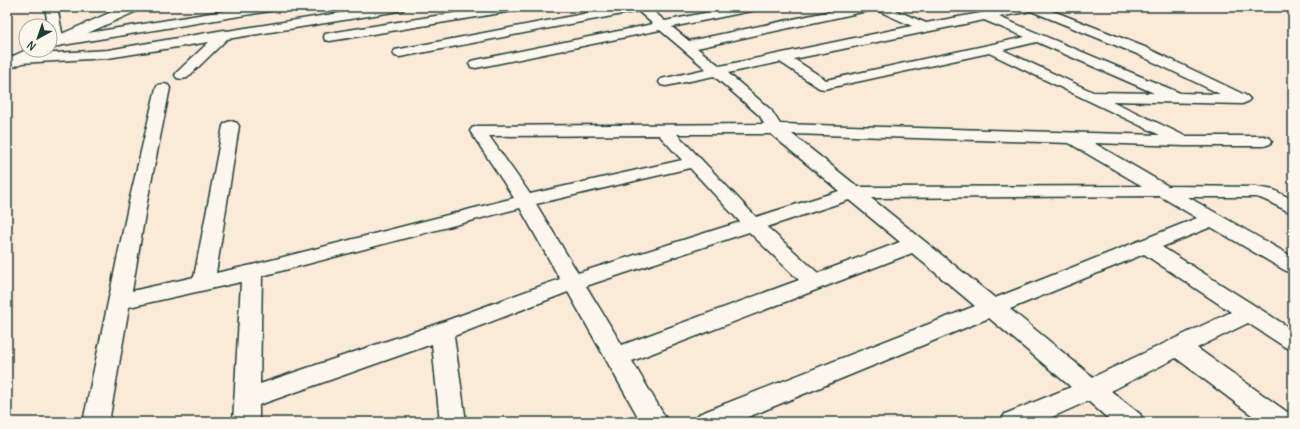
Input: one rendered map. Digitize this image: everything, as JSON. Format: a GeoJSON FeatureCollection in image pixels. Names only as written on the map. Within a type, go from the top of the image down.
{"type":"FeatureCollection","features":[{"type":"Feature","properties":{"kind":"street"},"geometry":{"type":"LineString","coordinates":[[51,7],[52,18]]}},
{"type":"Feature","properties":{"kind":"street"},"geometry":{"type":"LineString","coordinates":[[58,41],[134,7]]}},
{"type":"Feature","properties":{"kind":"street"},"geometry":{"type":"LineString","coordinates":[[58,42],[224,11],[270,7]]}},
{"type":"Feature","properties":{"kind":"street"},"geometry":{"type":"LineString","coordinates":[[311,7],[327,19]]}},
{"type":"Feature","properties":{"kind":"street"},"geometry":{"type":"LineString","coordinates":[[13,62],[108,54],[399,7]]}},
{"type":"Feature","properties":{"kind":"street"},"geometry":{"type":"LineString","coordinates":[[330,37],[474,10],[513,7]]}},
{"type":"Feature","properties":{"kind":"street"},"geometry":{"type":"LineString","coordinates":[[400,52],[640,7],[766,113],[775,129],[1132,422]]}},
{"type":"Feature","properties":{"kind":"street"},"geometry":{"type":"LineString","coordinates":[[476,64],[751,7]]}},
{"type":"Feature","properties":{"kind":"street"},"geometry":{"type":"LineString","coordinates":[[686,46],[867,7]]}},
{"type":"Feature","properties":{"kind":"street"},"geometry":{"type":"LineString","coordinates":[[878,7],[925,27]]}},
{"type":"Feature","properties":{"kind":"street"},"geometry":{"type":"LineString","coordinates":[[965,7],[1176,97]]}},
{"type":"Feature","properties":{"kind":"street"},"geometry":{"type":"LineString","coordinates":[[666,82],[716,70],[925,27],[1032,7],[1142,51],[1242,99],[1089,96]]}},
{"type":"Feature","properties":{"kind":"street"},"geometry":{"type":"LineString","coordinates":[[182,75],[224,35],[224,11]]}},
{"type":"Feature","properties":{"kind":"street"},"geometry":{"type":"LineString","coordinates":[[782,57],[824,85],[1038,38]]}},
{"type":"Feature","properties":{"kind":"street"},"geometry":{"type":"LineString","coordinates":[[990,48],[1184,141]]}},
{"type":"Feature","properties":{"kind":"street"},"geometry":{"type":"LineString","coordinates":[[96,422],[138,202],[163,88]]}},
{"type":"Feature","properties":{"kind":"street"},"geometry":{"type":"LineString","coordinates":[[204,283],[231,126]]}},
{"type":"Feature","properties":{"kind":"street"},"geometry":{"type":"LineString","coordinates":[[651,421],[617,357],[525,200],[478,131],[775,129],[1184,141],[1264,141]]}},
{"type":"Feature","properties":{"kind":"street"},"geometry":{"type":"LineString","coordinates":[[664,130],[753,225],[816,282]]}},
{"type":"Feature","properties":{"kind":"street"},"geometry":{"type":"LineString","coordinates":[[1072,138],[1293,266]]}},
{"type":"Feature","properties":{"kind":"street"},"geometry":{"type":"LineString","coordinates":[[120,301],[252,272],[525,200],[695,162]]}},
{"type":"Feature","properties":{"kind":"street"},"geometry":{"type":"LineString","coordinates":[[247,399],[442,332],[573,282],[852,193],[1163,191],[1256,192],[1268,194],[1293,207]]}},
{"type":"Feature","properties":{"kind":"street"},"geometry":{"type":"LineString","coordinates":[[708,422],[1212,219]]}},
{"type":"Feature","properties":{"kind":"street"},"geometry":{"type":"LineString","coordinates":[[617,357],[915,244]]}},
{"type":"Feature","properties":{"kind":"street"},"geometry":{"type":"LineString","coordinates":[[1146,246],[1293,341]]}},
{"type":"Feature","properties":{"kind":"street"},"geometry":{"type":"LineString","coordinates":[[246,422],[252,272]]}},
{"type":"Feature","properties":{"kind":"street"},"geometry":{"type":"LineString","coordinates":[[1014,422],[1091,389],[1248,313]]}},
{"type":"Feature","properties":{"kind":"street"},"geometry":{"type":"LineString","coordinates":[[442,332],[452,422]]}},
{"type":"Feature","properties":{"kind":"street"},"geometry":{"type":"LineString","coordinates":[[1178,347],[1281,422]]}}]}
